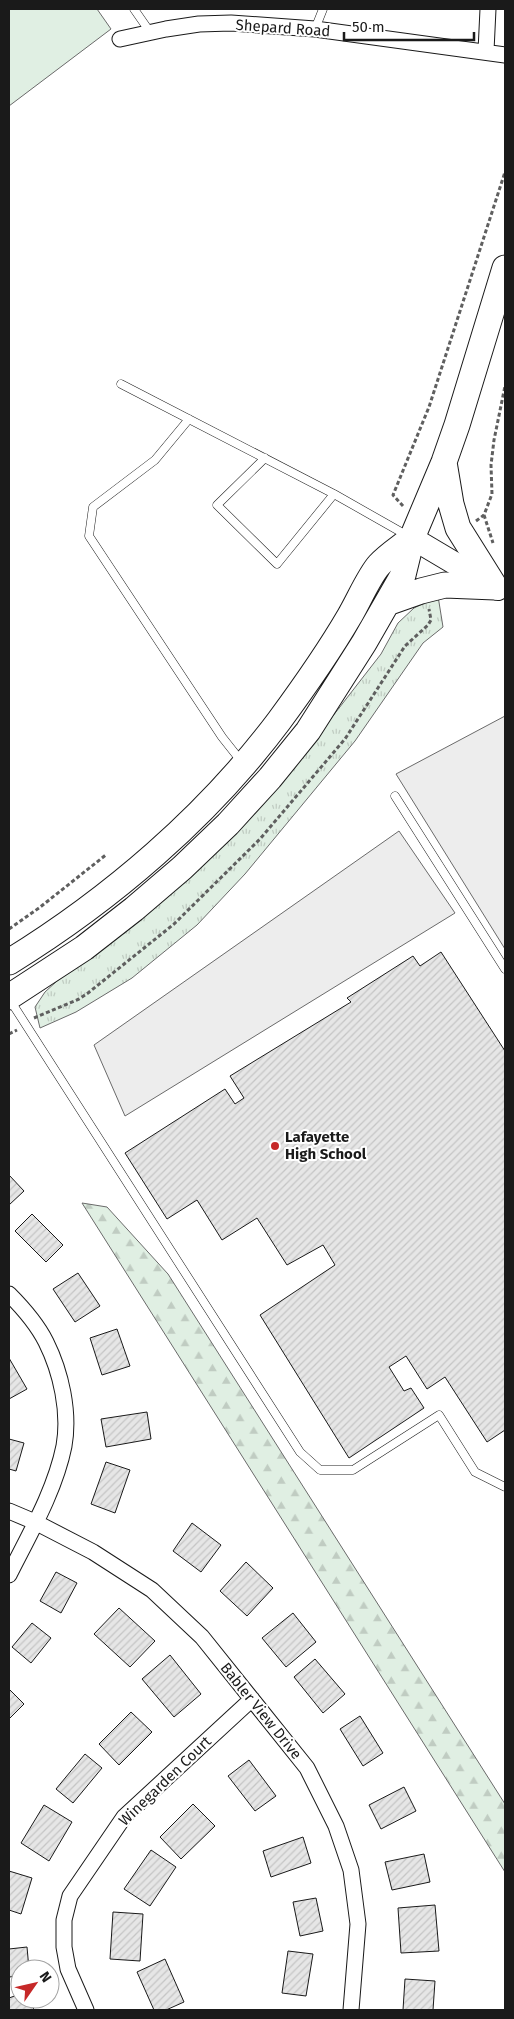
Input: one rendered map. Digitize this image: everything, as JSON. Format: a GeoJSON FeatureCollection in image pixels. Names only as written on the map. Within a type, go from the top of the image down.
{"type":"FeatureCollection","features":[{"type":"Feature","properties":{"kind":"main road"},"geometry":{"type":"LineString","coordinates":[[9,997],[84,948],[182,868],[228,824],[270,778],[308,730],[387,604],[403,575],[412,538],[444,462],[505,268]]}},
{"type":"Feature","properties":{"kind":"main road"},"geometry":{"type":"LineString","coordinates":[[444,462],[451,504],[458,528],[500,590]]}},
{"type":"Feature","properties":{"kind":"main road"},"geometry":{"type":"LineString","coordinates":[[9,962],[76,918],[125,879],[173,838],[244,764],[278,723],[316,671],[379,565],[412,538]]}},
{"type":"Feature","properties":{"kind":"main road"},"geometry":{"type":"LineString","coordinates":[[412,538],[500,590]]}},
{"type":"Feature","properties":{"kind":"main road"},"geometry":{"type":"LineString","coordinates":[[387,604],[421,591],[445,585],[500,590]]}},
{"type":"Feature","properties":{"kind":"street"},"geometry":{"type":"LineString","coordinates":[[486,52],[488,9]]}},
{"type":"Feature","properties":{"kind":"street","name":"Shepard Road"},"geometry":{"type":"LineString","coordinates":[[120,40],[150,32],[199,24],[231,23],[315,29],[505,55]]}},
{"type":"Feature","properties":{"kind":"street"},"geometry":{"type":"LineString","coordinates":[[9,1294],[27,1312],[46,1342],[58,1375],[66,1412],[64,1446],[53,1481],[9,1575]]}},
{"type":"Feature","properties":{"kind":"street","name":"Babler View Drive"},"geometry":{"type":"LineString","coordinates":[[9,1511],[35,1522],[93,1552],[152,1590],[202,1637],[307,1768],[336,1826],[351,1870],[358,1924],[351,2010]]}},
{"type":"Feature","properties":{"kind":"street","name":"Winegarden Court"},"geometry":{"type":"LineString","coordinates":[[86,2010],[68,1970],[64,1947],[64,1920],[70,1896],[124,1817],[252,1699]]}},
{"type":"Feature","properties":{"kind":"lane"},"geometry":{"type":"LineString","coordinates":[[134,9],[150,32]]}},
{"type":"Feature","properties":{"kind":"lane"},"geometry":{"type":"LineString","coordinates":[[315,29],[323,9]]}},
{"type":"Feature","properties":{"kind":"lane"},"geometry":{"type":"LineString","coordinates":[[121,384],[334,494],[412,538]]}},
{"type":"Feature","properties":{"kind":"lane"},"geometry":{"type":"LineString","coordinates":[[189,419],[155,460],[93,507],[89,536],[222,737],[244,764]]}},
{"type":"Feature","properties":{"kind":"lane"},"geometry":{"type":"LineString","coordinates":[[265,458],[217,505],[277,564],[334,494]]}},
{"type":"Feature","properties":{"kind":"lane"},"geometry":{"type":"LineString","coordinates":[[395,796],[505,969]]}},
{"type":"Feature","properties":{"kind":"lane"},"geometry":{"type":"LineString","coordinates":[[9,997],[300,1452],[320,1470],[353,1470],[439,1415],[475,1472],[505,1487]]}},
{"type":"Feature","properties":{"kind":"path"},"geometry":{"type":"LineString","coordinates":[[393,495],[429,407],[505,172]]}},
{"type":"Feature","properties":{"kind":"path"},"geometry":{"type":"LineString","coordinates":[[473,524],[484,515],[492,494],[491,465],[494,440],[505,386]]}},
{"type":"Feature","properties":{"kind":"path"},"geometry":{"type":"LineString","coordinates":[[484,515],[496,549]]}},
{"type":"Feature","properties":{"kind":"path"},"geometry":{"type":"LineString","coordinates":[[9,929],[39,908],[107,854]]}},
{"type":"Feature","properties":{"kind":"path"},"geometry":{"type":"LineString","coordinates":[[9,1034],[17,1030]]}},
{"type":"Feature","properties":{"kind":"green space"},"geometry":{"type":"Polygon","coordinates":[[[9,9],[97,9],[111,29],[9,106],[9,9]]]}},
{"type":"Feature","properties":{"kind":"green space"},"geometry":{"type":"Polygon","coordinates":[[[438,596],[443,627],[423,643],[355,741],[245,874],[197,925],[132,978],[76,1012],[40,1028],[35,1007],[45,992],[301,757],[381,654],[398,623],[414,608],[438,596]]]}},
{"type":"Feature","properties":{"kind":"green space"},"geometry":{"type":"Polygon","coordinates":[[[82,1203],[107,1207],[168,1274],[505,1804],[505,1872],[82,1203]]]}},
{"type":"Feature","properties":{"kind":"shaded area"},"geometry":{"type":"Polygon","coordinates":[[[505,716],[505,949],[396,774],[505,716]]]}},
{"type":"Feature","properties":{"kind":"shaded area"},"geometry":{"type":"Polygon","coordinates":[[[399,831],[455,913],[125,1116],[94,1045],[399,831]]]}},
{"type":"Feature","properties":{"kind":"building","name":"Lafayette High School"},"geometry":{"type":"Polygon","coordinates":[[[441,952],[505,1051],[505,1430],[487,1442],[445,1377],[427,1389],[406,1356],[389,1367],[404,1391],[411,1388],[424,1408],[349,1458],[260,1315],[335,1265],[323,1245],[287,1265],[257,1218],[222,1240],[197,1200],[167,1219],[125,1153],[225,1089],[235,1104],[244,1098],[230,1076],[351,1002],[347,998],[413,956],[420,966],[441,952]]]}},
{"type":"Feature","properties":{"kind":"building"},"geometry":{"type":"Polygon","coordinates":[[[9,1175],[24,1191],[9,1205],[9,1175]]]}},
{"type":"Feature","properties":{"kind":"building"},"geometry":{"type":"Polygon","coordinates":[[[32,1214],[63,1245],[46,1262],[15,1231],[32,1214]]]}},
{"type":"Feature","properties":{"kind":"building"},"geometry":{"type":"Polygon","coordinates":[[[78,1273],[100,1306],[75,1322],[53,1289],[78,1273]]]}},
{"type":"Feature","properties":{"kind":"building"},"geometry":{"type":"Polygon","coordinates":[[[117,1329],[130,1366],[102,1375],[90,1338],[117,1329]]]}},
{"type":"Feature","properties":{"kind":"building"},"geometry":{"type":"Polygon","coordinates":[[[9,1358],[27,1389],[9,1399],[9,1358]]]}},
{"type":"Feature","properties":{"kind":"building"},"geometry":{"type":"Polygon","coordinates":[[[147,1412],[151,1439],[106,1447],[101,1419],[147,1412]]]}},
{"type":"Feature","properties":{"kind":"building"},"geometry":{"type":"Polygon","coordinates":[[[9,1439],[24,1443],[16,1471],[9,1469],[9,1439]]]}},
{"type":"Feature","properties":{"kind":"building"},"geometry":{"type":"Polygon","coordinates":[[[106,1462],[130,1470],[115,1513],[91,1504],[106,1462]]]}},
{"type":"Feature","properties":{"kind":"building"},"geometry":{"type":"Polygon","coordinates":[[[192,1523],[221,1545],[201,1572],[173,1551],[192,1523]]]}},
{"type":"Feature","properties":{"kind":"building"},"geometry":{"type":"Polygon","coordinates":[[[246,1562],[273,1588],[247,1616],[220,1591],[246,1562]]]}},
{"type":"Feature","properties":{"kind":"building"},"geometry":{"type":"Polygon","coordinates":[[[56,1572],[77,1583],[61,1613],[40,1601],[56,1572]]]}},
{"type":"Feature","properties":{"kind":"building"},"geometry":{"type":"Polygon","coordinates":[[[119,1608],[155,1641],[130,1667],[94,1634],[119,1608]]]}},
{"type":"Feature","properties":{"kind":"building"},"geometry":{"type":"Polygon","coordinates":[[[293,1613],[316,1642],[286,1667],[262,1638],[293,1613]]]}},
{"type":"Feature","properties":{"kind":"building"},"geometry":{"type":"Polygon","coordinates":[[[32,1623],[51,1638],[31,1663],[12,1647],[32,1623]]]}},
{"type":"Feature","properties":{"kind":"building"},"geometry":{"type":"Polygon","coordinates":[[[170,1655],[201,1694],[174,1717],[142,1679],[170,1655]]]}},
{"type":"Feature","properties":{"kind":"building"},"geometry":{"type":"Polygon","coordinates":[[[315,1659],[345,1694],[323,1713],[294,1677],[315,1659]]]}},
{"type":"Feature","properties":{"kind":"building"},"geometry":{"type":"Polygon","coordinates":[[[9,1689],[24,1704],[9,1719],[9,1689]]]}},
{"type":"Feature","properties":{"kind":"building"},"geometry":{"type":"Polygon","coordinates":[[[131,1712],[152,1732],[119,1765],[99,1744],[131,1712]]]}},
{"type":"Feature","properties":{"kind":"building"},"geometry":{"type":"Polygon","coordinates":[[[360,1716],[383,1753],[363,1766],[340,1729],[360,1716]]]}},
{"type":"Feature","properties":{"kind":"building"},"geometry":{"type":"Polygon","coordinates":[[[85,1754],[102,1768],[73,1803],[56,1789],[85,1754]]]}},
{"type":"Feature","properties":{"kind":"building"},"geometry":{"type":"Polygon","coordinates":[[[249,1760],[276,1796],[255,1811],[228,1776],[249,1760]]]}},
{"type":"Feature","properties":{"kind":"building"},"geometry":{"type":"Polygon","coordinates":[[[404,1787],[416,1811],[381,1829],[369,1805],[404,1787]]]}},
{"type":"Feature","properties":{"kind":"building"},"geometry":{"type":"Polygon","coordinates":[[[193,1804],[215,1826],[181,1859],[160,1837],[193,1804]]]}},
{"type":"Feature","properties":{"kind":"building"},"geometry":{"type":"Polygon","coordinates":[[[44,1805],[72,1822],[49,1861],[21,1843],[44,1805]]]}},
{"type":"Feature","properties":{"kind":"building"},"geometry":{"type":"Polygon","coordinates":[[[303,1837],[311,1863],[271,1877],[263,1851],[303,1837]]]}},
{"type":"Feature","properties":{"kind":"building"},"geometry":{"type":"Polygon","coordinates":[[[151,1850],[176,1867],[150,1906],[124,1889],[151,1850]]]}},
{"type":"Feature","properties":{"kind":"building"},"geometry":{"type":"Polygon","coordinates":[[[424,1854],[430,1882],[392,1890],[385,1862],[424,1854]]]}},
{"type":"Feature","properties":{"kind":"building"},"geometry":{"type":"Polygon","coordinates":[[[9,1871],[32,1878],[21,1914],[9,1910],[9,1871]]]}},
{"type":"Feature","properties":{"kind":"building"},"geometry":{"type":"Polygon","coordinates":[[[316,1898],[323,1931],[300,1936],[293,1902],[316,1898]]]}},
{"type":"Feature","properties":{"kind":"building"},"geometry":{"type":"Polygon","coordinates":[[[435,1905],[439,1951],[401,1953],[398,1908],[435,1905]]]}},
{"type":"Feature","properties":{"kind":"building"},"geometry":{"type":"Polygon","coordinates":[[[113,1912],[143,1914],[140,1961],[110,1959],[113,1912]]]}},
{"type":"Feature","properties":{"kind":"building"},"geometry":{"type":"Polygon","coordinates":[[[27,1947],[28,1959],[10,1959],[9,1977],[9,1949],[27,1947]]]}},
{"type":"Feature","properties":{"kind":"building"},"geometry":{"type":"Polygon","coordinates":[[[288,1951],[313,1954],[306,1996],[282,1993],[288,1951]]]}},
{"type":"Feature","properties":{"kind":"building"},"geometry":{"type":"Polygon","coordinates":[[[165,1959],[184,2002],[166,2010],[154,2010],[137,1972],[165,1959]]]}},
{"type":"Feature","properties":{"kind":"building"},"geometry":{"type":"Polygon","coordinates":[[[405,1979],[435,1981],[433,2010],[403,2010],[405,1979]]]}},
{"type":"Feature","properties":{"kind":"building"},"geometry":{"type":"Polygon","coordinates":[[[9,1998],[10,2009],[34,2010],[9,2010],[9,1998]]]}},
{"type":"Feature","properties":{"kind":"place","name":"Lafayette High School"},"geometry":{"type":"Point","coordinates":[275,1146]}}]}
